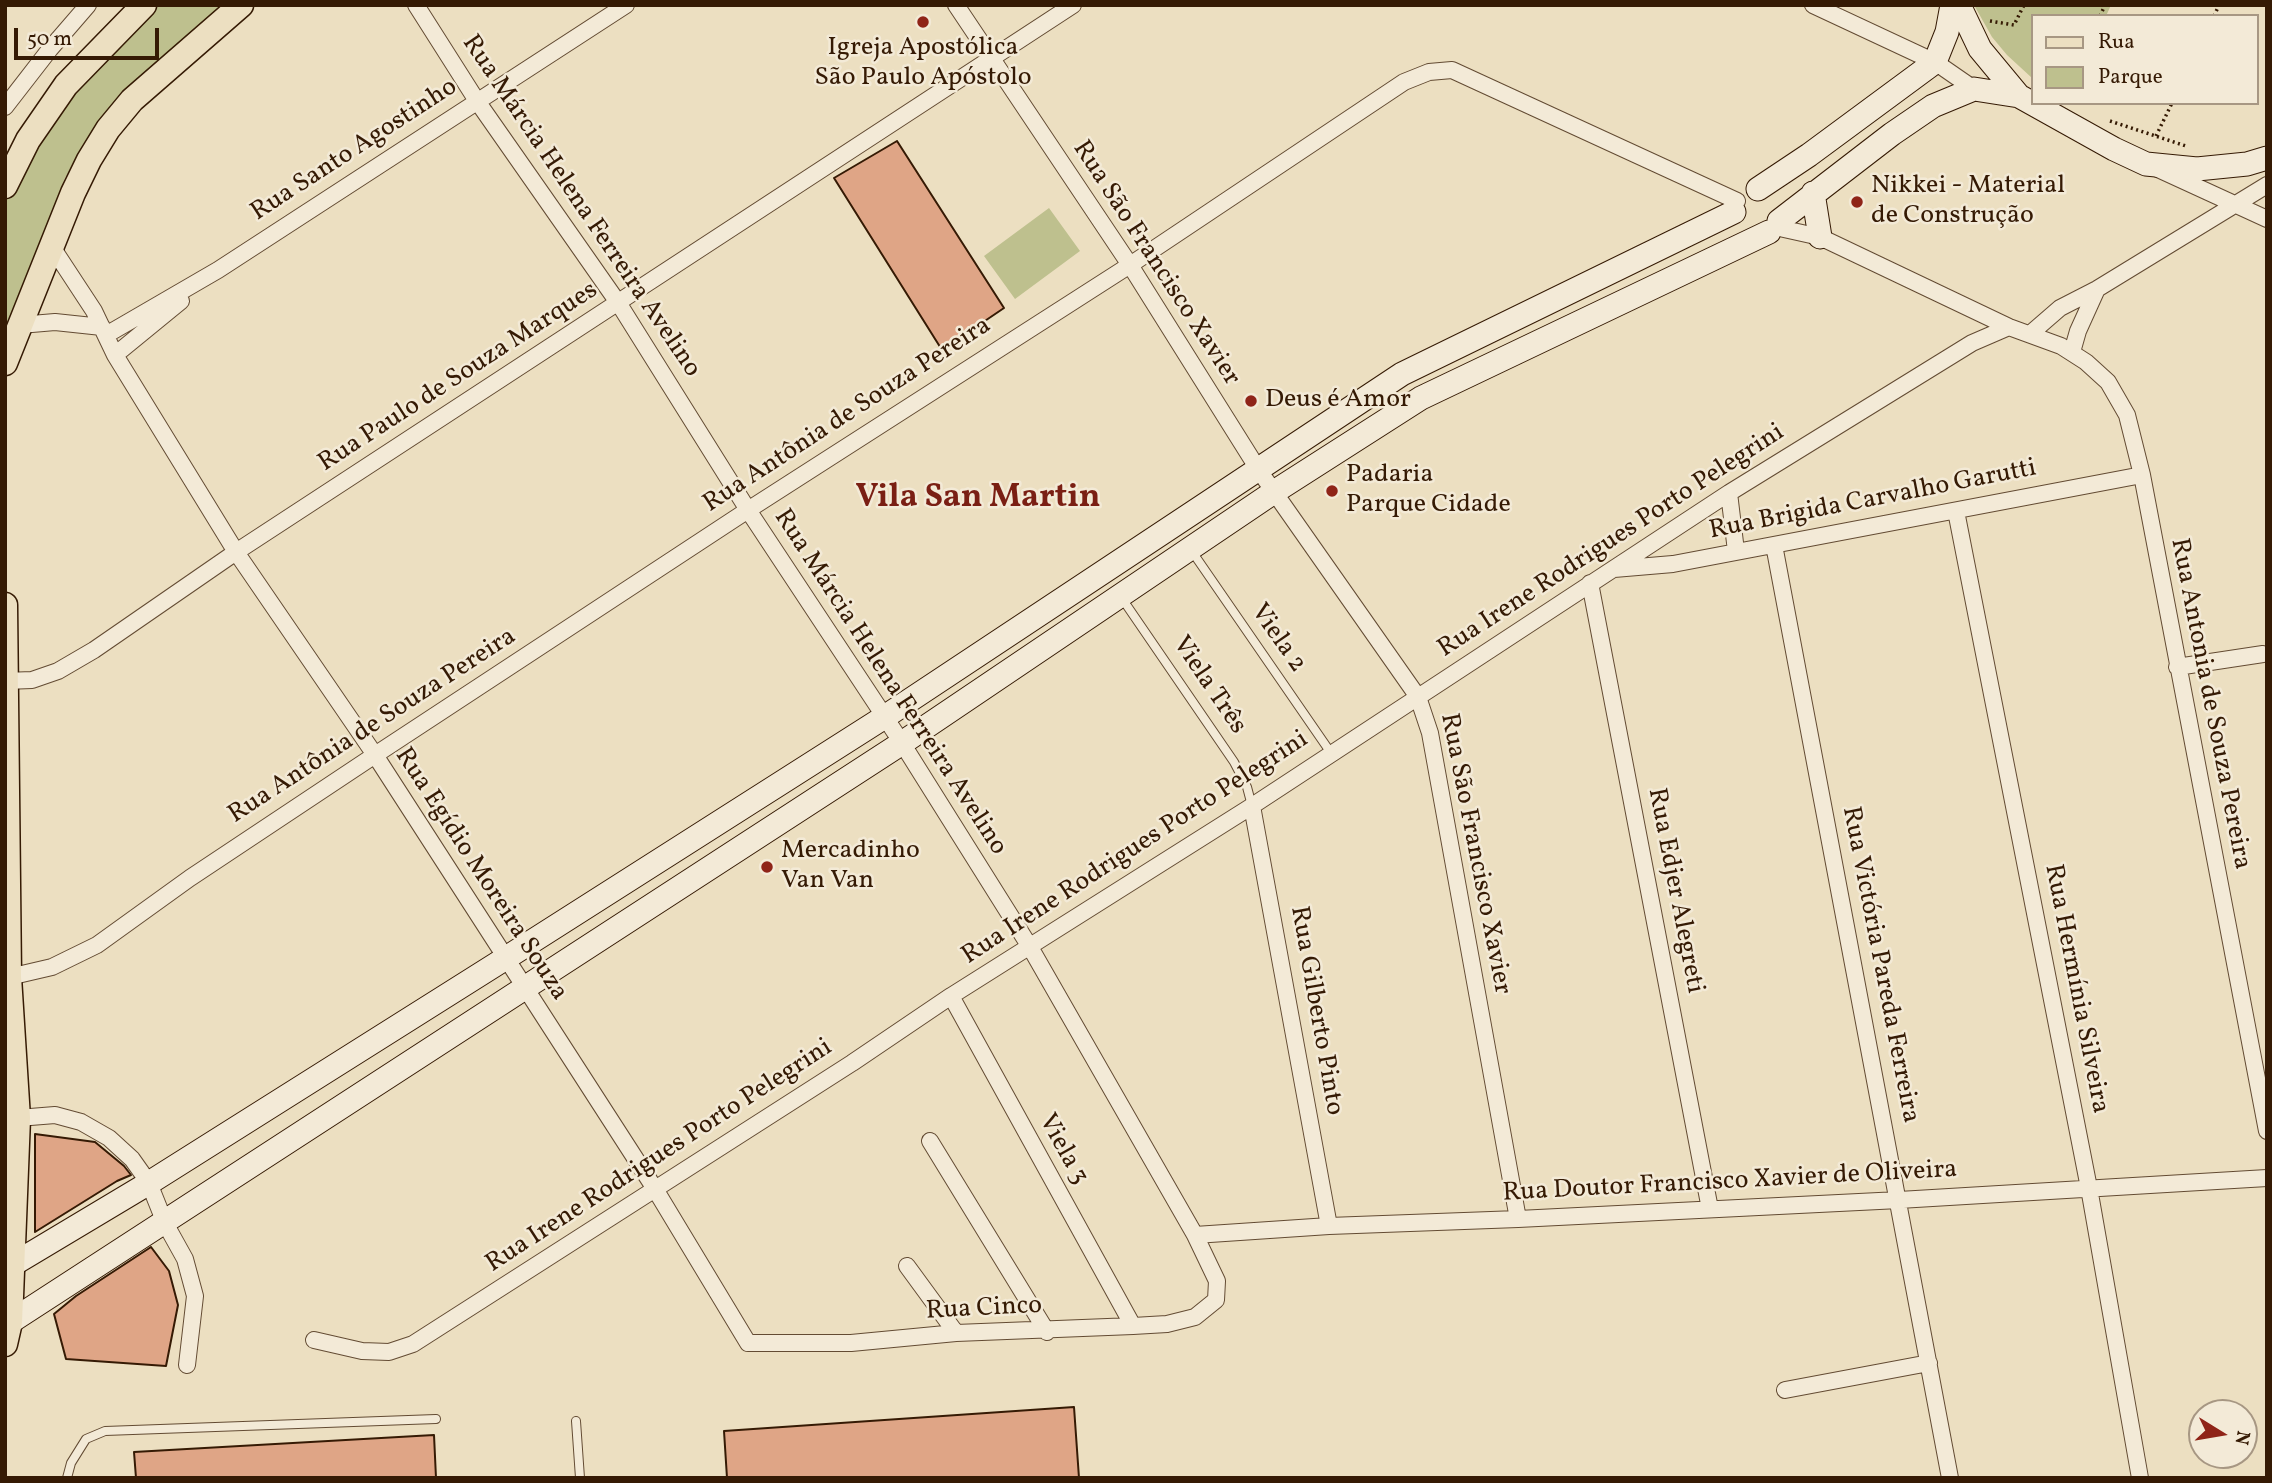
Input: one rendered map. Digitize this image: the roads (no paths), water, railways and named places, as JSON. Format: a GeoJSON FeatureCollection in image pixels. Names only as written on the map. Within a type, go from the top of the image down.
{"type":"FeatureCollection","features":[{"type":"Feature","properties":{"kind":"main road"},"geometry":{"type":"LineString","coordinates":[[5,186],[28,140],[66,85],[144,5]]}},
{"type":"Feature","properties":{"kind":"main road"},"geometry":{"type":"LineString","coordinates":[[5,363],[73,194],[89,160],[108,130],[131,100],[241,5]]}},
{"type":"Feature","properties":{"kind":"main road"},"geometry":{"type":"LineString","coordinates":[[1758,189],[1809,155],[1935,62],[1947,32],[1952,5]]}},
{"type":"Feature","properties":{"kind":"main road"},"geometry":{"type":"LineString","coordinates":[[1959,5],[1980,50],[2019,96]]}},
{"type":"Feature","properties":{"kind":"main road"},"geometry":{"type":"LineString","coordinates":[[1736,206],[1736,220],[1746,232],[1762,234],[1892,134],[1933,106],[1974,89],[2019,96],[2030,102]]}},
{"type":"Feature","properties":{"kind":"main road"},"geometry":{"type":"LineString","coordinates":[[2036,105],[2146,164],[2197,169],[2247,164],[2267,158]]}},
{"type":"Feature","properties":{"kind":"main road"},"geometry":{"type":"LineString","coordinates":[[7,1331],[112,1254],[165,1223],[902,743],[1274,492],[1421,398],[1774,227],[1780,206],[1777,199],[1765,190],[1749,190],[1736,206],[1402,374],[883,718],[149,1183],[12,1265]]}},
{"type":"Feature","properties":{"kind":"main road"},"geometry":{"type":"LineString","coordinates":[[1814,193],[1820,237]]}},
{"type":"Feature","properties":{"kind":"main road"},"geometry":{"type":"LineString","coordinates":[[5,605],[9,977],[18,1118],[11,1159],[12,1265],[7,1331]]}},
{"type":"Feature","properties":{"kind":"street"},"geometry":{"type":"LineString","coordinates":[[5,107],[88,5]]}},
{"type":"Feature","properties":{"kind":"street","name":"Rua Márcia Helena Ferreira Avelino"},"geometry":{"type":"LineString","coordinates":[[416,5],[477,101],[619,304],[748,510],[902,743],[1030,947],[1195,1235],[1217,1282],[1216,1300]]}},
{"type":"Feature","properties":{"kind":"street","name":"Rua Santo Agostinho"},"geometry":{"type":"LineString","coordinates":[[104,331],[218,270],[626,5]]}},
{"type":"Feature","properties":{"kind":"street","name":"Rua São Francisco Xavier"},"geometry":{"type":"LineString","coordinates":[[956,5],[1130,265],[1258,469],[1418,697],[1430,733],[1518,1219]]}},
{"type":"Feature","properties":{"kind":"street","name":"Rua Paulo de Souza Marques"},"geometry":{"type":"LineString","coordinates":[[5,681],[32,680],[58,671],[94,650],[236,552],[1073,5]]}},
{"type":"Feature","properties":{"kind":"street"},"geometry":{"type":"LineString","coordinates":[[1813,5],[1935,62],[1974,89]]}},
{"type":"Feature","properties":{"kind":"street","name":"Rua Antônia de Souza Pereira"},"geometry":{"type":"LineString","coordinates":[[9,977],[51,967],[97,945],[190,878],[375,755],[748,510],[1130,265],[1404,82],[1429,72],[1452,70],[1736,206]]}},
{"type":"Feature","properties":{"kind":"street"},"geometry":{"type":"LineString","coordinates":[[2146,164],[2267,219]]}},
{"type":"Feature","properties":{"kind":"street"},"geometry":{"type":"LineString","coordinates":[[1774,227],[1820,237],[2009,327],[2030,334],[2060,308],[2097,289],[2267,185]]}},
{"type":"Feature","properties":{"kind":"street","name":"Rua Egídio Moreira Souza"},"geometry":{"type":"LineString","coordinates":[[52,247],[236,552],[375,755],[655,1189],[748,1343]]}},
{"type":"Feature","properties":{"kind":"street","name":"Rua Santo Agostinho"},"geometry":{"type":"LineString","coordinates":[[115,355],[218,270]]}},
{"type":"Feature","properties":{"kind":"street"},"geometry":{"type":"LineString","coordinates":[[2072,352],[2078,331],[2097,289]]}},
{"type":"Feature","properties":{"kind":"street"},"geometry":{"type":"LineString","coordinates":[[1972,343],[1977,311]]}},
{"type":"Feature","properties":{"kind":"street"},"geometry":{"type":"LineString","coordinates":[[20,325],[55,322],[104,331]]}},
{"type":"Feature","properties":{"kind":"street","name":"Rua Irene Rodrigues Porto Pelegrini"},"geometry":{"type":"LineString","coordinates":[[314,1340],[362,1350],[389,1352],[413,1344],[852,1063],[951,996],[1252,806],[1729,493],[1972,343],[2009,327]]}},
{"type":"Feature","properties":{"kind":"street","name":"Rua Antonia de Souza Pereira"},"geometry":{"type":"LineString","coordinates":[[2030,334],[2072,352],[2086,362],[2108,382],[2127,415],[2142,475],[2267,1131]]}},
{"type":"Feature","properties":{"kind":"street","name":"Rua Brigida Carvalho Garutti"},"geometry":{"type":"LineString","coordinates":[[1612,570],[1673,564],[2142,475]]}},
{"type":"Feature","properties":{"kind":"street"},"geometry":{"type":"LineString","coordinates":[[1729,493],[1736,551]]}},
{"type":"Feature","properties":{"kind":"street","name":"Rua Hermínia Silveira"},"geometry":{"type":"LineString","coordinates":[[1956,511],[2089,1188],[2140,1478]]}},
{"type":"Feature","properties":{"kind":"street","name":"Rua Victória Pareda Ferreira"},"geometry":{"type":"LineString","coordinates":[[1774,545],[1950,1478]]}},
{"type":"Feature","properties":{"kind":"street","name":"Rua Edjer Alegreti"},"geometry":{"type":"LineString","coordinates":[[1590,583],[1710,1209]]}},
{"type":"Feature","properties":{"kind":"street"},"geometry":{"type":"LineString","coordinates":[[2177,667],[2263,654]]}},
{"type":"Feature","properties":{"kind":"street","name":"Rua Gilberto Pinto"},"geometry":{"type":"LineString","coordinates":[[1252,806],[1329,1226]]}},
{"type":"Feature","properties":{"kind":"street","name":"Viela 3"},"geometry":{"type":"LineString","coordinates":[[951,996],[1133,1326]]}},
{"type":"Feature","properties":{"kind":"street"},"geometry":{"type":"LineString","coordinates":[[18,1118],[55,1115],[81,1122],[108,1138],[132,1159],[149,1183],[165,1223],[185,1259],[195,1296],[187,1365]]}},
{"type":"Feature","properties":{"kind":"street"},"geometry":{"type":"LineString","coordinates":[[930,1141],[1047,1332]]}},
{"type":"Feature","properties":{"kind":"street","name":"Rua Doutor Francisco Xavier de Oliveira"},"geometry":{"type":"LineString","coordinates":[[1195,1235],[1329,1226],[1899,1200],[2267,1178]]}},
{"type":"Feature","properties":{"kind":"street"},"geometry":{"type":"LineString","coordinates":[[907,1266],[957,1334]]}},
{"type":"Feature","properties":{"kind":"street","name":"Rua Cinco"},"geometry":{"type":"LineString","coordinates":[[748,1343],[851,1343],[957,1334],[1047,1332],[1167,1324],[1195,1317],[1216,1300]]}},
{"type":"Feature","properties":{"kind":"street"},"geometry":{"type":"LineString","coordinates":[[1785,1390],[1929,1363]]}},
{"type":"Feature","properties":{"kind":"lane","name":"Viela 2"},"geometry":{"type":"LineString","coordinates":[[1190,547],[1331,753]]}},
{"type":"Feature","properties":{"kind":"lane","name":"Viela Três"},"geometry":{"type":"LineString","coordinates":[[1119,595],[1234,762],[1247,787],[1252,806]]}},
{"type":"Feature","properties":{"kind":"lane"},"geometry":{"type":"LineString","coordinates":[[67,1478],[71,1463],[86,1439],[106,1431],[436,1419]]}},
{"type":"Feature","properties":{"kind":"lane"},"geometry":{"type":"LineString","coordinates":[[576,1421],[580,1478]]}},
{"type":"Feature","properties":{"kind":"place","name":"Igreja Apostólica São Paulo Apóstolo"},"geometry":{"type":"Point","coordinates":[923,22]}},
{"type":"Feature","properties":{"kind":"place","name":"Nikkei - Material de Construção"},"geometry":{"type":"Point","coordinates":[1857,202]}},
{"type":"Feature","properties":{"kind":"place","name":"Deus é Amor"},"geometry":{"type":"Point","coordinates":[1251,401]}},
{"type":"Feature","properties":{"kind":"place","name":"Padaria Parque Cidade"},"geometry":{"type":"Point","coordinates":[1332,491]}},
{"type":"Feature","properties":{"kind":"place","name":"Mercadinho Van Van"},"geometry":{"type":"Point","coordinates":[767,867]}},
{"type":"Feature","properties":{"kind":"district","name":"Vila San Martin"},"geometry":{"type":"Point","coordinates":[978,500]}}]}
